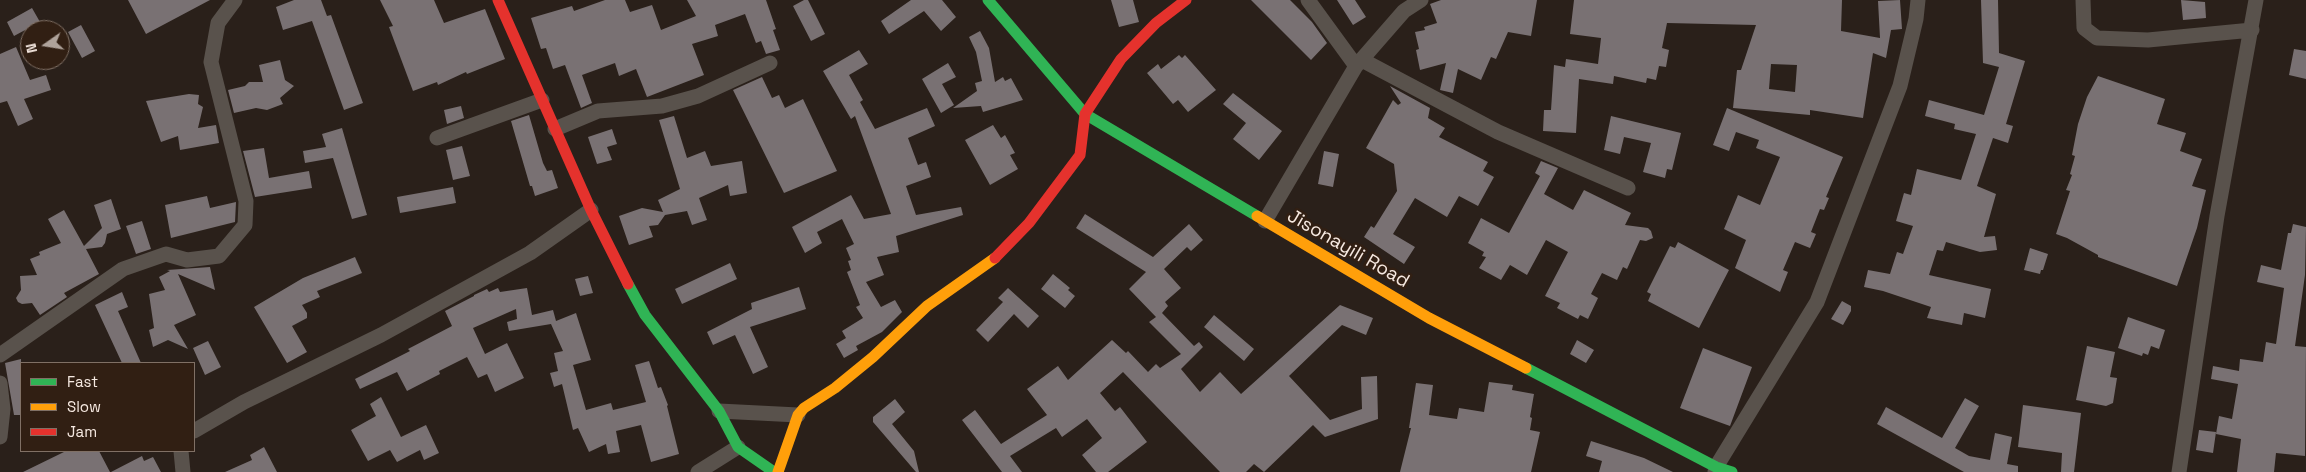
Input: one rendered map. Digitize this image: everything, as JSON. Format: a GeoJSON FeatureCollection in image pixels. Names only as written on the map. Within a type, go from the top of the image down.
{"type":"FeatureCollection","features":[{"type":"Feature","properties":{"kind":"street"},"geometry":{"type":"LineString","coordinates":[[0,355],[123,269],[166,254],[187,260],[219,256],[245,225],[246,201],[211,62],[218,24],[235,0]]}},
{"type":"Feature","properties":{"kind":"street"},"geometry":{"type":"LineString","coordinates":[[498,0],[616,264],[645,315],[719,412],[738,447],[774,472]]}},
{"type":"Feature","properties":{"kind":"street","name":"Jisonayili Road"},"geometry":{"type":"LineString","coordinates":[[988,0],[1085,114],[1430,318],[1715,470],[1732,472]]}},
{"type":"Feature","properties":{"kind":"street"},"geometry":{"type":"LineString","coordinates":[[778,472],[798,415],[873,357],[927,306],[995,258],[1029,223],[1080,155],[1085,114],[1121,59],[1156,23],[1186,0]]}},
{"type":"Feature","properties":{"kind":"street"},"geometry":{"type":"LineString","coordinates":[[1308,0],[1359,63],[1498,132],[1628,188]]}},
{"type":"Feature","properties":{"kind":"street"},"geometry":{"type":"LineString","coordinates":[[1264,220],[1359,63],[1404,11],[1421,0]]}},
{"type":"Feature","properties":{"kind":"street"},"geometry":{"type":"LineString","coordinates":[[1715,470],[1817,302],[1900,86],[1916,19],[1918,0]]}},
{"type":"Feature","properties":{"kind":"street"},"geometry":{"type":"LineString","coordinates":[[2083,0],[2084,28],[2097,38],[2148,40],[2252,30]]}},
{"type":"Feature","properties":{"kind":"street"},"geometry":{"type":"LineString","coordinates":[[2179,472],[2217,216],[2256,0]]}},
{"type":"Feature","properties":{"kind":"street"},"geometry":{"type":"LineString","coordinates":[[555,129],[598,111],[662,106],[698,96],[770,63]]}},
{"type":"Feature","properties":{"kind":"street"},"geometry":{"type":"LineString","coordinates":[[437,138],[542,100]]}},
{"type":"Feature","properties":{"kind":"street"},"geometry":{"type":"LineString","coordinates":[[195,430],[244,402],[381,335],[530,253],[591,210]]}},
{"type":"Feature","properties":{"kind":"street"},"geometry":{"type":"LineString","coordinates":[[0,383],[3,409],[0,437]]}},
{"type":"Feature","properties":{"kind":"street"},"geometry":{"type":"LineString","coordinates":[[719,412],[798,415]]}},
{"type":"Feature","properties":{"kind":"street"},"geometry":{"type":"LineString","coordinates":[[698,472],[738,447]]}},
{"type":"Feature","properties":{"kind":"street"},"geometry":{"type":"LineString","coordinates":[[181,452],[183,472]]}},
{"type":"Feature","properties":{"kind":"building"},"geometry":{"type":"Polygon","coordinates":[[[128,0],[210,0],[146,34],[128,0]]]}},
{"type":"Feature","properties":{"kind":"building"},"geometry":{"type":"Polygon","coordinates":[[[294,0],[321,0],[327,16],[331,15],[363,103],[344,110],[312,21],[283,30],[276,7],[294,0]]]}},
{"type":"Feature","properties":{"kind":"building"},"geometry":{"type":"Polygon","coordinates":[[[380,0],[434,0],[444,23],[485,9],[505,59],[467,74],[466,72],[438,85],[437,82],[413,91],[389,27],[393,26],[380,0]]]}},
{"type":"Feature","properties":{"kind":"building"},"geometry":{"type":"Polygon","coordinates":[[[605,0],[625,0],[630,12],[652,5],[661,30],[696,16],[687,0],[766,0],[776,29],[773,30],[780,50],[766,54],[761,41],[756,43],[745,14],[715,25],[718,36],[692,44],[704,75],[647,97],[636,69],[619,76],[615,63],[582,75],[592,103],[581,108],[565,65],[553,69],[546,48],[541,49],[531,18],[572,6],[574,11],[605,0]]]}},
{"type":"Feature","properties":{"kind":"building"},"geometry":{"type":"Polygon","coordinates":[[[808,0],[825,34],[811,41],[793,6],[808,0]]]}},
{"type":"Feature","properties":{"kind":"building"},"geometry":{"type":"Polygon","coordinates":[[[911,0],[942,0],[956,17],[941,31],[924,11],[889,34],[881,21],[911,0]]]}},
{"type":"Feature","properties":{"kind":"building"},"geometry":{"type":"Polygon","coordinates":[[[1111,0],[1133,0],[1139,22],[1119,27],[1111,0]]]}},
{"type":"Feature","properties":{"kind":"building"},"geometry":{"type":"Polygon","coordinates":[[[1251,0],[1290,0],[1312,22],[1327,43],[1311,60],[1251,0]]]}},
{"type":"Feature","properties":{"kind":"building"},"geometry":{"type":"Polygon","coordinates":[[[1337,0],[1355,0],[1366,17],[1353,25],[1337,0]]]}},
{"type":"Feature","properties":{"kind":"building"},"geometry":{"type":"Polygon","coordinates":[[[1441,0],[1537,0],[1531,36],[1508,32],[1496,59],[1491,57],[1481,80],[1458,69],[1453,93],[1440,90],[1446,63],[1420,70],[1416,50],[1419,49],[1415,32],[1425,30],[1424,27],[1437,23],[1430,4],[1441,0]]]}},
{"type":"Feature","properties":{"kind":"building"},"geometry":{"type":"Polygon","coordinates":[[[1574,0],[1842,0],[1841,31],[1880,38],[1878,1],[1900,0],[1902,29],[1891,30],[1886,58],[1873,53],[1863,118],[1810,110],[1810,115],[1733,108],[1737,70],[1741,70],[1756,25],[1667,23],[1662,48],[1669,50],[1666,67],[1659,66],[1656,80],[1647,78],[1646,83],[1614,76],[1613,84],[1579,79],[1576,133],[1543,131],[1544,110],[1551,110],[1554,65],[1565,67],[1566,59],[1598,64],[1601,38],[1570,34],[1574,0]],[[1771,64],[1769,89],[1795,92],[1797,65],[1771,64]]]}},
{"type":"Feature","properties":{"kind":"building"},"geometry":{"type":"Polygon","coordinates":[[[1981,0],[1998,0],[1999,53],[2025,61],[2006,124],[2013,126],[2008,143],[1993,138],[1977,186],[1996,194],[1984,237],[1995,236],[1997,250],[1980,252],[1946,242],[1943,251],[1937,250],[1929,275],[1991,289],[1985,318],[1964,313],[1962,325],[1927,318],[1931,307],[1883,291],[1864,287],[1868,270],[1890,274],[1897,252],[1903,254],[1913,226],[1896,221],[1904,193],[1911,195],[1917,169],[1961,180],[1976,134],[1954,129],[1955,124],[1925,116],[1929,100],[1984,115],[1999,67],[1983,63],[1981,0]]]}},
{"type":"Feature","properties":{"kind":"building"},"geometry":{"type":"Polygon","coordinates":[[[2181,0],[2205,2],[2206,18],[2183,20],[2181,0]]]}},
{"type":"Feature","properties":{"kind":"building"},"geometry":{"type":"Polygon","coordinates":[[[32,8],[39,20],[20,20],[20,33],[14,36],[7,22],[32,8]]]}},
{"type":"Feature","properties":{"kind":"building"},"geometry":{"type":"Polygon","coordinates":[[[81,25],[95,51],[82,58],[70,36],[70,31],[81,25]]]}},
{"type":"Feature","properties":{"kind":"building"},"geometry":{"type":"Polygon","coordinates":[[[980,31],[989,48],[995,82],[1003,77],[1005,81],[1011,78],[1023,100],[983,112],[981,106],[953,108],[977,91],[975,83],[982,81],[976,52],[969,37],[980,31]]]}},
{"type":"Feature","properties":{"kind":"building"},"geometry":{"type":"Polygon","coordinates":[[[16,47],[20,56],[20,70],[26,70],[30,80],[46,75],[51,90],[24,99],[33,119],[18,126],[7,101],[0,103],[0,54],[16,47]]]}},
{"type":"Feature","properties":{"kind":"building"},"geometry":{"type":"Polygon","coordinates":[[[2294,49],[2306,51],[2306,79],[2289,75],[2294,49]]]}},
{"type":"Feature","properties":{"kind":"building"},"geometry":{"type":"Polygon","coordinates":[[[859,50],[868,64],[849,75],[863,100],[860,102],[875,129],[927,108],[935,126],[908,138],[918,165],[926,162],[931,177],[906,186],[916,215],[961,207],[963,215],[896,236],[899,252],[877,257],[884,275],[866,282],[881,307],[895,300],[902,312],[882,332],[856,346],[858,350],[844,358],[836,344],[846,338],[842,331],[863,318],[856,307],[860,305],[847,272],[851,270],[848,261],[851,260],[846,248],[854,244],[842,219],[817,232],[822,243],[805,253],[792,227],[851,195],[864,219],[891,214],[855,116],[851,119],[823,71],[859,50]]]}},
{"type":"Feature","properties":{"kind":"building"},"geometry":{"type":"Polygon","coordinates":[[[1179,55],[1182,58],[1185,55],[1216,90],[1188,112],[1178,100],[1173,104],[1147,73],[1158,64],[1161,69],[1179,55]]]}},
{"type":"Feature","properties":{"kind":"building"},"geometry":{"type":"Polygon","coordinates":[[[280,60],[285,80],[294,86],[280,98],[283,104],[267,110],[256,108],[234,113],[228,90],[245,86],[249,82],[263,82],[259,65],[280,60]]]}},
{"type":"Feature","properties":{"kind":"building"},"geometry":{"type":"Polygon","coordinates":[[[948,63],[956,77],[942,84],[954,105],[941,113],[922,79],[948,63]]]}},
{"type":"Feature","properties":{"kind":"building"},"geometry":{"type":"Polygon","coordinates":[[[2098,76],[2165,99],[2157,124],[2186,133],[2180,151],[2202,159],[2192,186],[2206,190],[2197,228],[2177,286],[2098,257],[2098,255],[2067,238],[2056,234],[2070,191],[2066,190],[2072,175],[2070,174],[2075,156],[2072,155],[2078,124],[2087,97],[2098,76]]]}},
{"type":"Feature","properties":{"kind":"building"},"geometry":{"type":"Polygon","coordinates":[[[762,77],[772,98],[779,95],[785,108],[803,99],[837,171],[784,193],[733,90],[762,77]]]}},
{"type":"Feature","properties":{"kind":"building"},"geometry":{"type":"Polygon","coordinates":[[[1390,86],[1430,108],[1428,118],[1445,128],[1439,137],[1488,162],[1483,171],[1494,177],[1478,206],[1459,196],[1447,217],[1415,198],[1393,234],[1415,247],[1404,264],[1364,237],[1371,226],[1374,228],[1397,191],[1394,164],[1366,148],[1393,100],[1398,105],[1401,103],[1390,86]]]}},
{"type":"Feature","properties":{"kind":"building"},"geometry":{"type":"Polygon","coordinates":[[[1233,93],[1282,131],[1259,160],[1233,139],[1246,123],[1223,104],[1233,93]]]}},
{"type":"Feature","properties":{"kind":"building"},"geometry":{"type":"Polygon","coordinates":[[[189,94],[199,95],[198,104],[203,107],[198,128],[216,125],[219,143],[180,150],[178,136],[161,142],[146,101],[189,94]]]}},
{"type":"Feature","properties":{"kind":"building"},"geometry":{"type":"Polygon","coordinates":[[[461,106],[464,118],[447,124],[444,110],[461,106]]]}},
{"type":"Feature","properties":{"kind":"building"},"geometry":{"type":"Polygon","coordinates":[[[1727,108],[1843,157],[1826,197],[1829,198],[1824,210],[1820,209],[1811,232],[1816,234],[1810,248],[1795,242],[1783,270],[1788,272],[1780,292],[1735,268],[1746,240],[1724,229],[1738,195],[1760,205],[1780,157],[1756,148],[1759,140],[1736,132],[1729,151],[1713,145],[1727,108]]]}},
{"type":"Feature","properties":{"kind":"building"},"geometry":{"type":"Polygon","coordinates":[[[529,115],[543,163],[547,171],[552,170],[558,188],[535,196],[532,186],[530,186],[511,121],[529,115]]]}},
{"type":"Feature","properties":{"kind":"building"},"geometry":{"type":"Polygon","coordinates":[[[674,116],[687,158],[705,151],[711,166],[742,161],[747,193],[730,196],[728,185],[699,198],[707,220],[692,225],[687,211],[665,215],[658,225],[649,226],[653,237],[629,245],[619,216],[642,208],[663,212],[658,200],[680,189],[659,120],[674,116]]]}},
{"type":"Feature","properties":{"kind":"building"},"geometry":{"type":"Polygon","coordinates":[[[1611,116],[1681,133],[1672,170],[1667,169],[1665,178],[1643,172],[1651,143],[1624,137],[1620,154],[1604,150],[1611,116]]]}},
{"type":"Feature","properties":{"kind":"building"},"geometry":{"type":"Polygon","coordinates":[[[993,125],[1001,138],[1005,135],[1015,153],[1010,155],[1018,169],[990,185],[965,140],[993,125]]]}},
{"type":"Feature","properties":{"kind":"building"},"geometry":{"type":"Polygon","coordinates":[[[342,128],[367,215],[352,219],[333,158],[305,163],[303,151],[326,147],[322,134],[342,128]]]}},
{"type":"Feature","properties":{"kind":"building"},"geometry":{"type":"Polygon","coordinates":[[[612,129],[617,144],[607,147],[612,160],[597,164],[588,137],[612,129]]]}},
{"type":"Feature","properties":{"kind":"building"},"geometry":{"type":"Polygon","coordinates":[[[462,146],[470,176],[453,180],[446,150],[462,146]]]}},
{"type":"Feature","properties":{"kind":"building"},"geometry":{"type":"Polygon","coordinates":[[[264,148],[269,178],[309,171],[312,188],[255,197],[243,151],[264,148]]]}},
{"type":"Feature","properties":{"kind":"building"},"geometry":{"type":"Polygon","coordinates":[[[1324,151],[1339,154],[1333,187],[1318,184],[1324,151]]]}},
{"type":"Feature","properties":{"kind":"building"},"geometry":{"type":"Polygon","coordinates":[[[1541,161],[1558,168],[1544,194],[1573,210],[1584,190],[1631,213],[1625,225],[1648,228],[1651,231],[1653,238],[1646,241],[1640,240],[1627,269],[1623,267],[1617,280],[1602,273],[1591,294],[1598,298],[1588,319],[1580,315],[1578,319],[1557,308],[1560,303],[1545,296],[1568,252],[1546,240],[1527,275],[1510,265],[1501,280],[1479,268],[1486,257],[1482,256],[1484,252],[1468,243],[1481,218],[1509,233],[1540,176],[1535,173],[1541,161]]]}},
{"type":"Feature","properties":{"kind":"building"},"geometry":{"type":"Polygon","coordinates":[[[453,187],[456,203],[400,213],[397,197],[453,187]]]}},
{"type":"Feature","properties":{"kind":"building"},"geometry":{"type":"Polygon","coordinates":[[[207,196],[210,208],[236,202],[235,222],[171,238],[165,205],[207,196]]]}},
{"type":"Feature","properties":{"kind":"building"},"geometry":{"type":"Polygon","coordinates":[[[111,199],[121,229],[107,234],[102,247],[86,249],[99,274],[64,293],[67,297],[40,315],[32,303],[22,304],[18,302],[16,298],[21,290],[20,276],[37,275],[30,259],[40,255],[39,252],[61,243],[48,219],[64,210],[84,246],[102,228],[94,205],[111,199]]]}},
{"type":"Feature","properties":{"kind":"building"},"geometry":{"type":"Polygon","coordinates":[[[1085,214],[1153,257],[1189,224],[1203,240],[1191,251],[1187,247],[1164,269],[1181,288],[1165,302],[1168,306],[1162,313],[1194,346],[1199,342],[1203,347],[1181,369],[1200,392],[1220,372],[1241,394],[1340,305],[1373,318],[1366,335],[1342,325],[1289,376],[1330,420],[1362,409],[1361,377],[1377,376],[1378,419],[1325,437],[1313,425],[1264,472],[1254,464],[1246,472],[1220,472],[1123,372],[1100,393],[1115,411],[1120,407],[1147,442],[1108,472],[1096,472],[1082,455],[1102,438],[1087,419],[1062,437],[1056,428],[1010,456],[1022,472],[1002,472],[962,420],[975,410],[1001,444],[1047,415],[1027,389],[1058,366],[1068,380],[1112,340],[1126,353],[1128,351],[1148,372],[1156,364],[1160,368],[1181,354],[1149,322],[1156,317],[1129,289],[1146,272],[1076,228],[1085,214]]]}},
{"type":"Feature","properties":{"kind":"building"},"geometry":{"type":"Polygon","coordinates":[[[142,221],[151,249],[136,254],[126,226],[142,221]]]}},
{"type":"Feature","properties":{"kind":"building"},"geometry":{"type":"Polygon","coordinates":[[[2293,224],[2306,227],[2305,275],[2295,346],[2306,347],[2305,456],[2276,453],[2274,472],[2237,472],[2241,439],[2216,434],[2219,416],[2232,419],[2238,384],[2211,379],[2213,366],[2239,371],[2240,359],[2263,362],[2266,342],[2276,344],[2284,288],[2257,282],[2261,265],[2281,270],[2288,233],[2291,233],[2293,224]]]}},
{"type":"Feature","properties":{"kind":"building"},"geometry":{"type":"Polygon","coordinates":[[[1678,242],[1729,270],[1699,328],[1648,301],[1651,294],[1647,292],[1670,246],[1675,248],[1678,242]]]}},
{"type":"Feature","properties":{"kind":"building"},"geometry":{"type":"Polygon","coordinates":[[[2030,248],[2048,254],[2040,274],[2024,270],[2030,248]]]}},
{"type":"Feature","properties":{"kind":"building"},"geometry":{"type":"Polygon","coordinates":[[[355,257],[362,273],[317,291],[320,297],[302,305],[307,313],[307,318],[292,326],[307,352],[287,363],[254,307],[303,278],[355,257]]]}},
{"type":"Feature","properties":{"kind":"building"},"geometry":{"type":"Polygon","coordinates":[[[730,263],[737,279],[682,304],[675,289],[730,263]]]}},
{"type":"Feature","properties":{"kind":"building"},"geometry":{"type":"Polygon","coordinates":[[[210,267],[215,290],[178,274],[196,315],[174,325],[188,349],[168,340],[153,347],[149,330],[154,328],[149,294],[165,290],[159,277],[170,271],[167,270],[210,267]]]}},
{"type":"Feature","properties":{"kind":"building"},"geometry":{"type":"Polygon","coordinates":[[[1053,274],[1070,288],[1068,290],[1075,296],[1065,308],[1041,289],[1053,274]]]}},
{"type":"Feature","properties":{"kind":"building"},"geometry":{"type":"Polygon","coordinates":[[[588,276],[593,293],[580,296],[575,279],[588,276]]]}},
{"type":"Feature","properties":{"kind":"building"},"geometry":{"type":"Polygon","coordinates":[[[799,287],[806,309],[750,327],[768,367],[753,374],[735,335],[713,345],[707,332],[752,309],[751,303],[799,287]]]}},
{"type":"Feature","properties":{"kind":"building"},"geometry":{"type":"Polygon","coordinates":[[[498,288],[500,292],[527,288],[532,315],[553,310],[556,321],[576,313],[591,360],[573,365],[586,410],[611,403],[613,410],[646,402],[635,365],[649,361],[658,388],[661,387],[668,405],[679,454],[651,462],[641,425],[616,431],[620,452],[608,454],[606,444],[589,452],[578,428],[573,430],[562,384],[554,387],[550,373],[558,371],[554,353],[563,351],[551,324],[509,331],[507,322],[517,319],[516,309],[473,328],[485,354],[507,343],[524,378],[495,392],[487,374],[478,378],[467,357],[439,371],[440,374],[407,391],[397,372],[360,389],[355,379],[410,351],[408,349],[452,326],[445,311],[487,289],[489,292],[498,288]]]}},
{"type":"Feature","properties":{"kind":"building"},"geometry":{"type":"Polygon","coordinates":[[[1008,288],[1039,316],[1028,328],[1014,314],[988,342],[976,330],[1003,302],[998,298],[1008,288]]]}},
{"type":"Feature","properties":{"kind":"building"},"geometry":{"type":"Polygon","coordinates":[[[122,292],[128,307],[118,311],[141,362],[122,362],[95,305],[122,292]]]}},
{"type":"Feature","properties":{"kind":"building"},"geometry":{"type":"Polygon","coordinates":[[[1842,301],[1851,306],[1851,311],[1843,325],[1831,319],[1842,301]]]}},
{"type":"Feature","properties":{"kind":"building"},"geometry":{"type":"Polygon","coordinates":[[[1214,315],[1254,349],[1244,361],[1204,327],[1214,315]]]}},
{"type":"Feature","properties":{"kind":"building"},"geometry":{"type":"Polygon","coordinates":[[[2128,317],[2165,330],[2159,349],[2151,346],[2148,355],[2143,353],[2142,356],[2118,348],[2128,317]]]}},
{"type":"Feature","properties":{"kind":"building"},"geometry":{"type":"Polygon","coordinates":[[[1577,340],[1594,350],[1586,363],[1570,354],[1577,340]]]}},
{"type":"Feature","properties":{"kind":"building"},"geometry":{"type":"Polygon","coordinates":[[[208,341],[221,367],[205,375],[193,348],[208,341]]]}},
{"type":"Feature","properties":{"kind":"building"},"geometry":{"type":"Polygon","coordinates":[[[2087,346],[2115,352],[2110,377],[2117,378],[2113,403],[2106,406],[2076,400],[2087,346]]]}},
{"type":"Feature","properties":{"kind":"building"},"geometry":{"type":"Polygon","coordinates":[[[1703,348],[1752,367],[1730,426],[1680,408],[1703,348]]]}},
{"type":"Feature","properties":{"kind":"building"},"geometry":{"type":"Polygon","coordinates":[[[21,359],[20,415],[14,415],[5,363],[21,359]]]}},
{"type":"Feature","properties":{"kind":"building"},"geometry":{"type":"Polygon","coordinates":[[[1489,382],[1513,385],[1512,390],[1534,394],[1530,430],[1540,432],[1531,472],[1400,472],[1411,428],[1409,428],[1416,383],[1433,385],[1429,415],[1457,419],[1459,408],[1484,412],[1489,382]]]}},
{"type":"Feature","properties":{"kind":"building"},"geometry":{"type":"Polygon","coordinates":[[[381,397],[401,437],[426,425],[439,453],[424,460],[420,450],[397,462],[390,450],[368,461],[351,430],[376,416],[370,404],[381,397]]]}},
{"type":"Feature","properties":{"kind":"building"},"geometry":{"type":"Polygon","coordinates":[[[1965,398],[1979,406],[1955,448],[1969,456],[1990,460],[1995,433],[2012,437],[2007,464],[2018,466],[2018,472],[1964,472],[1877,424],[1886,407],[1942,438],[1965,398]]]}},
{"type":"Feature","properties":{"kind":"building"},"geometry":{"type":"Polygon","coordinates":[[[895,399],[905,412],[892,424],[914,451],[919,472],[916,472],[873,422],[873,417],[895,399]]]}},
{"type":"Feature","properties":{"kind":"building"},"geometry":{"type":"Polygon","coordinates":[[[2023,405],[2081,413],[2074,472],[2061,472],[2062,453],[2018,447],[2023,405]]]}},
{"type":"Feature","properties":{"kind":"building"},"geometry":{"type":"Polygon","coordinates":[[[2199,430],[2216,432],[2213,453],[2196,450],[2199,430]]]}},
{"type":"Feature","properties":{"kind":"building"},"geometry":{"type":"Polygon","coordinates":[[[1591,441],[1644,458],[1673,472],[1599,472],[1602,461],[1586,456],[1591,441]]]}},
{"type":"Feature","properties":{"kind":"building"},"geometry":{"type":"Polygon","coordinates":[[[264,447],[277,472],[225,472],[252,460],[250,455],[264,447]]]}},
{"type":"Feature","properties":{"kind":"building"},"geometry":{"type":"Polygon","coordinates":[[[64,452],[100,452],[110,472],[23,472],[64,452]]]}},
{"type":"Feature","properties":{"kind":"building"},"geometry":{"type":"Polygon","coordinates":[[[142,456],[144,461],[153,457],[161,472],[111,472],[142,456]]]}},
{"type":"Feature","properties":{"kind":"traffic: fast"},"geometry":{"type":"LineString","coordinates":[[988,0],[1085,114],[1257,216]]}},
{"type":"Feature","properties":{"kind":"traffic: fast"},"geometry":{"type":"LineString","coordinates":[[628,284],[645,315],[719,411],[738,447],[774,472]]}},
{"type":"Feature","properties":{"kind":"traffic: fast"},"geometry":{"type":"LineString","coordinates":[[1526,368],[1716,467],[1732,472]]}},
{"type":"Feature","properties":{"kind":"traffic: slow"},"geometry":{"type":"LineString","coordinates":[[1257,216],[1429,318],[1526,368]]}},
{"type":"Feature","properties":{"kind":"traffic: slow"},"geometry":{"type":"LineString","coordinates":[[778,472],[798,415],[804,408],[835,388],[873,357],[927,306],[995,258]]}},
{"type":"Feature","properties":{"kind":"traffic: jam"},"geometry":{"type":"LineString","coordinates":[[498,0],[591,210],[628,284]]}},
{"type":"Feature","properties":{"kind":"traffic: jam"},"geometry":{"type":"LineString","coordinates":[[995,258],[1029,223],[1080,155],[1085,114],[1121,59],[1156,23],[1186,0]]}}]}
